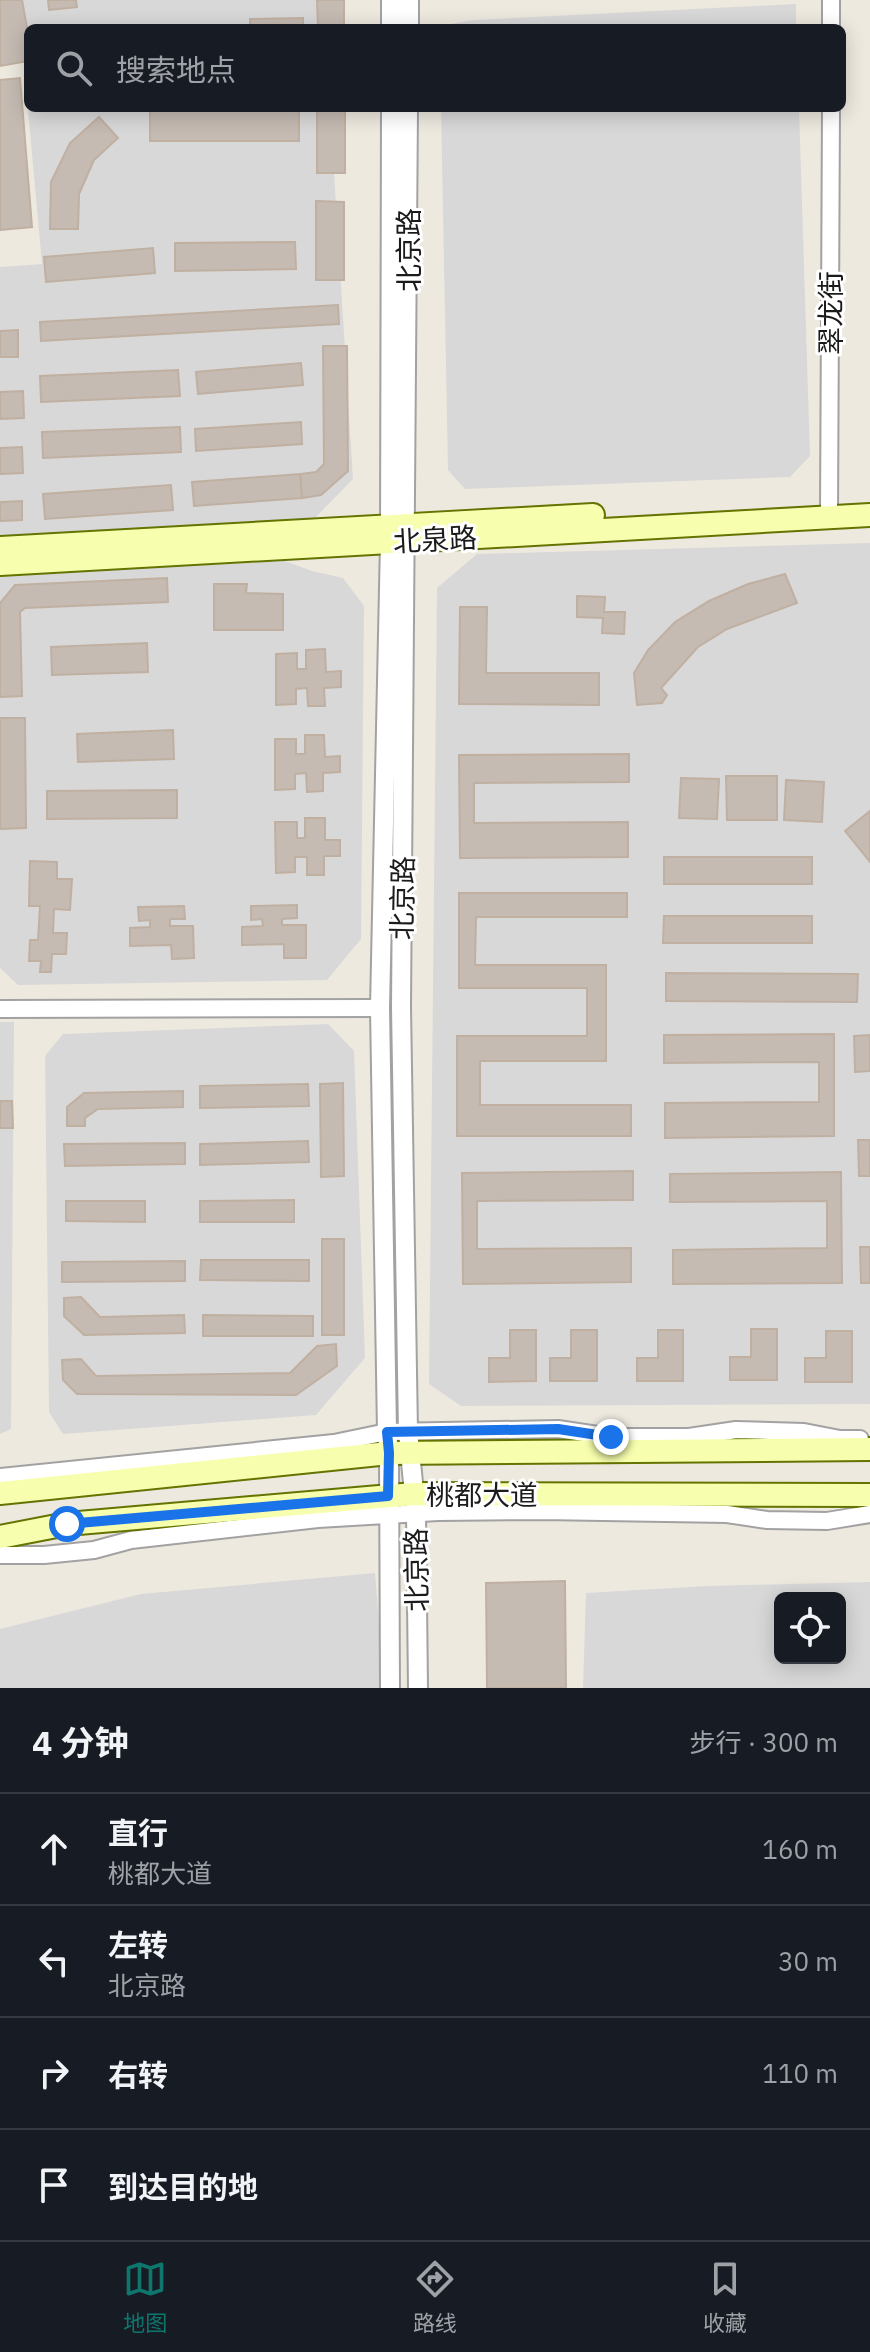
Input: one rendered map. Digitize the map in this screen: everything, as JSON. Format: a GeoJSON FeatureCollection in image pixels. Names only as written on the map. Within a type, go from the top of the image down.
{"type":"FeatureCollection","features":[{"type":"Feature","properties":{"kind":"main road","name":"北泉路"},"geometry":{"type":"LineString","coordinates":[[829,510],[870,500]]}},
{"type":"Feature","properties":{"kind":"main road","name":"北泉路"},"geometry":{"type":"LineString","coordinates":[[0,564],[398,534],[829,510],[870,515]]}},
{"type":"Feature","properties":{"kind":"main road","name":"北泉路"},"geometry":{"type":"LineString","coordinates":[[0,548],[398,534]]}},
{"type":"Feature","properties":{"kind":"main road","name":"桃都大道"},"geometry":{"type":"LineString","coordinates":[[0,1493],[399,1443],[870,1449]]}},
{"type":"Feature","properties":{"kind":"main road","name":"桃都大道"},"geometry":{"type":"LineString","coordinates":[[0,1537],[67,1524],[388,1505],[870,1495]]}},
{"type":"Feature","properties":{"kind":"street"},"geometry":{"type":"LineString","coordinates":[[391,0],[391,24]]}},
{"type":"Feature","properties":{"kind":"street"},"geometry":{"type":"LineString","coordinates":[[409,0],[409,24]]}},
{"type":"Feature","properties":{"kind":"street"},"geometry":{"type":"LineString","coordinates":[[831,0],[831,24]]}},
{"type":"Feature","properties":{"kind":"street","name":"北京路"},"geometry":{"type":"LineString","coordinates":[[390,1688],[388,1505],[399,1443],[401,1007],[391,112]]}},
{"type":"Feature","properties":{"kind":"street","name":"北京路"},"geometry":{"type":"LineString","coordinates":[[408,112],[398,534],[380,1008],[399,1443],[415,1504],[418,1688]]}},
{"type":"Feature","properties":{"kind":"street","name":"翠龙街"},"geometry":{"type":"LineString","coordinates":[[829,510],[831,112]]}},
{"type":"Feature","properties":{"kind":"street"},"geometry":{"type":"LineString","coordinates":[[0,1009],[380,1008]]}},
{"type":"Feature","properties":{"kind":"street"},"geometry":{"type":"LineString","coordinates":[[0,1477],[334,1443],[399,1443],[558,1429],[611,1437],[674,1437],[736,1430],[804,1432],[840,1439],[870,1439]]}},
{"type":"Feature","properties":{"kind":"street"},"geometry":{"type":"LineString","coordinates":[[415,1504],[558,1511],[727,1514],[767,1520],[827,1521],[870,1514]]}},
{"type":"Feature","properties":{"kind":"street"},"geometry":{"type":"LineString","coordinates":[[0,1555],[94,1550],[131,1540],[318,1519],[388,1505]]}},
{"type":"Feature","properties":{"kind":"shaded area"},"geometry":{"type":"Polygon","coordinates":[[[18,0],[324,0],[325,24],[24,24],[24,66],[18,0]]]}},
{"type":"Feature","properties":{"kind":"shaded area"},"geometry":{"type":"Polygon","coordinates":[[[796,4],[796,24],[450,24],[473,20],[796,4]]]}},
{"type":"Feature","properties":{"kind":"shaded area"},"geometry":{"type":"Polygon","coordinates":[[[28,112],[330,112],[353,479],[313,520],[0,540],[0,267],[42,264],[28,112]]]}},
{"type":"Feature","properties":{"kind":"shaded area"},"geometry":{"type":"Polygon","coordinates":[[[441,112],[799,112],[810,456],[790,477],[465,489],[448,470],[441,112]]]}},
{"type":"Feature","properties":{"kind":"shaded area"},"geometry":{"type":"Polygon","coordinates":[[[870,543],[870,1404],[461,1406],[429,1384],[437,588],[477,554],[870,543]]]}},
{"type":"Feature","properties":{"kind":"shaded area"},"geometry":{"type":"Polygon","coordinates":[[[285,561],[343,578],[364,606],[361,939],[327,980],[18,985],[0,968],[0,575],[285,561]]]}},
{"type":"Feature","properties":{"kind":"shaded area"},"geometry":{"type":"Polygon","coordinates":[[[0,1022],[14,1022],[11,1429],[0,1434],[0,1022]]]}},
{"type":"Feature","properties":{"kind":"shaded area"},"geometry":{"type":"Polygon","coordinates":[[[328,1024],[354,1051],[365,1358],[316,1415],[63,1434],[49,1412],[45,1056],[63,1034],[328,1024]]]}},
{"type":"Feature","properties":{"kind":"shaded area"},"geometry":{"type":"Polygon","coordinates":[[[375,1573],[384,1688],[0,1688],[0,1629],[141,1594],[375,1573]]]}},
{"type":"Feature","properties":{"kind":"shaded area"},"geometry":{"type":"Polygon","coordinates":[[[870,1582],[870,1688],[583,1688],[586,1593],[870,1582]]]}},
{"type":"Feature","properties":{"kind":"building"},"geometry":{"type":"Polygon","coordinates":[[[0,0],[22,0],[26,24],[24,62],[0,66],[0,0]]]}},
{"type":"Feature","properties":{"kind":"building"},"geometry":{"type":"Polygon","coordinates":[[[48,0],[76,0],[77,7],[49,10],[48,0]]]}},
{"type":"Feature","properties":{"kind":"building"},"geometry":{"type":"Polygon","coordinates":[[[317,0],[344,0],[344,24],[318,24],[317,0]]]}},
{"type":"Feature","properties":{"kind":"building"},"geometry":{"type":"Polygon","coordinates":[[[303,18],[303,24],[250,24],[250,19],[303,18]]]}},
{"type":"Feature","properties":{"kind":"building"},"geometry":{"type":"Polygon","coordinates":[[[20,78],[32,227],[0,230],[0,80],[20,78]]]}},
{"type":"Feature","properties":{"kind":"building"},"geometry":{"type":"Polygon","coordinates":[[[150,112],[299,112],[299,141],[150,141],[150,112]]]}},
{"type":"Feature","properties":{"kind":"building"},"geometry":{"type":"Polygon","coordinates":[[[317,112],[345,112],[345,173],[317,173],[317,112]]]}},
{"type":"Feature","properties":{"kind":"building"},"geometry":{"type":"Polygon","coordinates":[[[99,117],[118,138],[94,160],[79,194],[78,229],[50,229],[51,182],[70,143],[99,117]]]}},
{"type":"Feature","properties":{"kind":"building"},"geometry":{"type":"Polygon","coordinates":[[[316,201],[344,202],[344,280],[316,280],[316,201]]]}},
{"type":"Feature","properties":{"kind":"building"},"geometry":{"type":"Polygon","coordinates":[[[295,242],[296,269],[175,271],[175,243],[295,242]]]}},
{"type":"Feature","properties":{"kind":"building"},"geometry":{"type":"Polygon","coordinates":[[[153,248],[155,273],[46,282],[44,257],[153,248]]]}},
{"type":"Feature","properties":{"kind":"building"},"geometry":{"type":"Polygon","coordinates":[[[338,305],[339,324],[41,341],[40,322],[338,305]]]}},
{"type":"Feature","properties":{"kind":"building"},"geometry":{"type":"Polygon","coordinates":[[[18,330],[18,357],[0,357],[0,331],[18,330]]]}},
{"type":"Feature","properties":{"kind":"building"},"geometry":{"type":"Polygon","coordinates":[[[323,346],[347,346],[348,471],[321,495],[302,498],[300,474],[316,472],[324,464],[323,346]]]}},
{"type":"Feature","properties":{"kind":"building"},"geometry":{"type":"Polygon","coordinates":[[[301,363],[303,385],[198,394],[196,372],[301,363]]]}},
{"type":"Feature","properties":{"kind":"building"},"geometry":{"type":"Polygon","coordinates":[[[178,370],[180,396],[41,402],[40,376],[178,370]]]}},
{"type":"Feature","properties":{"kind":"building"},"geometry":{"type":"Polygon","coordinates":[[[23,391],[24,418],[0,419],[0,392],[23,391]]]}},
{"type":"Feature","properties":{"kind":"building"},"geometry":{"type":"Polygon","coordinates":[[[301,422],[302,444],[196,451],[195,429],[301,422]]]}},
{"type":"Feature","properties":{"kind":"building"},"geometry":{"type":"Polygon","coordinates":[[[180,427],[181,452],[43,458],[42,432],[180,427]]]}},
{"type":"Feature","properties":{"kind":"building"},"geometry":{"type":"Polygon","coordinates":[[[22,447],[23,473],[0,474],[0,448],[22,447]]]}},
{"type":"Feature","properties":{"kind":"building"},"geometry":{"type":"Polygon","coordinates":[[[300,474],[302,498],[194,506],[192,482],[300,474]]]}},
{"type":"Feature","properties":{"kind":"building"},"geometry":{"type":"Polygon","coordinates":[[[171,485],[173,510],[45,519],[43,494],[171,485]]]}},
{"type":"Feature","properties":{"kind":"building"},"geometry":{"type":"Polygon","coordinates":[[[22,501],[22,520],[0,521],[0,502],[22,501]]]}},
{"type":"Feature","properties":{"kind":"building"},"geometry":{"type":"Polygon","coordinates":[[[785,574],[797,603],[727,629],[698,647],[661,688],[667,695],[662,703],[637,705],[634,673],[648,650],[675,622],[709,601],[748,584],[785,574]]]}},
{"type":"Feature","properties":{"kind":"building"},"geometry":{"type":"Polygon","coordinates":[[[167,578],[168,602],[25,608],[20,612],[22,696],[0,697],[0,603],[15,585],[167,578]]]}},
{"type":"Feature","properties":{"kind":"building"},"geometry":{"type":"Polygon","coordinates":[[[214,584],[247,584],[246,593],[283,594],[283,630],[214,630],[214,584]]]}},
{"type":"Feature","properties":{"kind":"building"},"geometry":{"type":"Polygon","coordinates":[[[577,596],[605,597],[604,612],[625,612],[624,634],[602,633],[603,618],[577,617],[577,596]]]}},
{"type":"Feature","properties":{"kind":"building"},"geometry":{"type":"Polygon","coordinates":[[[460,607],[487,607],[486,673],[599,673],[599,705],[459,704],[460,607]]]}},
{"type":"Feature","properties":{"kind":"building"},"geometry":{"type":"Polygon","coordinates":[[[147,643],[148,672],[52,675],[51,647],[147,643]]]}},
{"type":"Feature","properties":{"kind":"building"},"geometry":{"type":"Polygon","coordinates":[[[325,649],[326,672],[341,671],[341,687],[324,688],[325,706],[308,706],[307,688],[296,689],[296,704],[276,705],[276,654],[297,653],[297,669],[306,669],[306,650],[325,649]]]}},
{"type":"Feature","properties":{"kind":"building"},"geometry":{"type":"Polygon","coordinates":[[[0,718],[25,718],[26,828],[0,829],[0,718]]]}},
{"type":"Feature","properties":{"kind":"building"},"geometry":{"type":"Polygon","coordinates":[[[173,730],[174,759],[78,762],[77,734],[173,730]]]}},
{"type":"Feature","properties":{"kind":"building"},"geometry":{"type":"Polygon","coordinates":[[[305,735],[324,735],[325,757],[340,756],[340,772],[323,773],[323,791],[307,792],[306,773],[295,774],[295,789],[275,790],[275,739],[296,739],[296,754],[305,754],[305,735]]]}},
{"type":"Feature","properties":{"kind":"building"},"geometry":{"type":"Polygon","coordinates":[[[629,754],[629,782],[474,783],[474,823],[628,822],[628,857],[460,858],[459,755],[629,754]]]}},
{"type":"Feature","properties":{"kind":"building"},"geometry":{"type":"Polygon","coordinates":[[[726,776],[777,776],[777,820],[727,820],[726,776]]]}},
{"type":"Feature","properties":{"kind":"building"},"geometry":{"type":"Polygon","coordinates":[[[681,778],[719,779],[717,819],[679,818],[681,778]]]}},
{"type":"Feature","properties":{"kind":"building"},"geometry":{"type":"Polygon","coordinates":[[[786,780],[824,782],[822,822],[784,820],[786,780]]]}},
{"type":"Feature","properties":{"kind":"building"},"geometry":{"type":"Polygon","coordinates":[[[177,790],[177,818],[47,819],[47,791],[177,790]]]}},
{"type":"Feature","properties":{"kind":"building"},"geometry":{"type":"Polygon","coordinates":[[[870,811],[870,862],[845,831],[870,811]]]}},
{"type":"Feature","properties":{"kind":"building"},"geometry":{"type":"Polygon","coordinates":[[[305,818],[325,818],[325,840],[340,840],[340,856],[324,856],[324,875],[307,875],[307,857],[295,857],[295,872],[276,873],[275,822],[297,822],[297,838],[305,838],[305,818]]]}},
{"type":"Feature","properties":{"kind":"building"},"geometry":{"type":"Polygon","coordinates":[[[664,857],[812,857],[812,884],[664,884],[664,857]]]}},
{"type":"Feature","properties":{"kind":"building"},"geometry":{"type":"Polygon","coordinates":[[[30,861],[57,862],[57,879],[72,879],[70,910],[54,909],[53,933],[67,933],[66,954],[52,954],[51,972],[40,972],[41,961],[29,961],[30,940],[38,940],[40,906],[29,906],[30,861]]]}},
{"type":"Feature","properties":{"kind":"building"},"geometry":{"type":"Polygon","coordinates":[[[459,893],[627,893],[627,917],[476,917],[475,965],[606,965],[606,1061],[480,1061],[480,1105],[631,1105],[631,1136],[457,1136],[457,1036],[587,1036],[587,988],[459,988],[459,893]]]}},
{"type":"Feature","properties":{"kind":"building"},"geometry":{"type":"Polygon","coordinates":[[[297,905],[297,918],[282,919],[282,925],[306,925],[306,958],[284,958],[284,944],[242,945],[242,927],[263,926],[262,919],[251,920],[251,906],[297,905]]]}},
{"type":"Feature","properties":{"kind":"building"},"geometry":{"type":"Polygon","coordinates":[[[184,906],[185,919],[170,919],[170,926],[193,926],[194,958],[172,959],[171,945],[130,946],[130,928],[150,927],[150,920],[139,921],[138,907],[184,906]]]}},
{"type":"Feature","properties":{"kind":"building"},"geometry":{"type":"Polygon","coordinates":[[[664,916],[812,916],[812,943],[663,943],[664,916]]]}},
{"type":"Feature","properties":{"kind":"building"},"geometry":{"type":"Polygon","coordinates":[[[666,973],[858,974],[857,1002],[666,1001],[666,973]]]}},
{"type":"Feature","properties":{"kind":"building"},"geometry":{"type":"Polygon","coordinates":[[[834,1034],[834,1136],[665,1138],[665,1103],[819,1102],[819,1062],[664,1063],[664,1035],[834,1034]]]}},
{"type":"Feature","properties":{"kind":"building"},"geometry":{"type":"Polygon","coordinates":[[[870,1035],[870,1071],[855,1072],[854,1036],[870,1035]]]}},
{"type":"Feature","properties":{"kind":"building"},"geometry":{"type":"Polygon","coordinates":[[[343,1083],[344,1176],[321,1177],[320,1084],[343,1083]]]}},
{"type":"Feature","properties":{"kind":"building"},"geometry":{"type":"Polygon","coordinates":[[[308,1084],[309,1106],[200,1108],[200,1086],[308,1084]]]}},
{"type":"Feature","properties":{"kind":"building"},"geometry":{"type":"Polygon","coordinates":[[[183,1091],[183,1107],[98,1109],[85,1118],[85,1126],[67,1126],[67,1107],[84,1093],[183,1091]]]}},
{"type":"Feature","properties":{"kind":"building"},"geometry":{"type":"Polygon","coordinates":[[[0,1101],[12,1101],[13,1128],[0,1128],[0,1101]]]}},
{"type":"Feature","properties":{"kind":"building"},"geometry":{"type":"Polygon","coordinates":[[[858,1140],[870,1140],[870,1176],[859,1176],[858,1140]]]}},
{"type":"Feature","properties":{"kind":"building"},"geometry":{"type":"Polygon","coordinates":[[[308,1141],[309,1162],[200,1165],[200,1144],[308,1141]]]}},
{"type":"Feature","properties":{"kind":"building"},"geometry":{"type":"Polygon","coordinates":[[[185,1143],[185,1164],[65,1166],[64,1144],[185,1143]]]}},
{"type":"Feature","properties":{"kind":"building"},"geometry":{"type":"Polygon","coordinates":[[[633,1171],[633,1200],[477,1201],[477,1249],[631,1248],[631,1282],[463,1284],[462,1173],[633,1171]]]}},
{"type":"Feature","properties":{"kind":"building"},"geometry":{"type":"Polygon","coordinates":[[[841,1172],[842,1283],[673,1284],[673,1250],[827,1248],[827,1201],[670,1202],[670,1174],[841,1172]]]}},
{"type":"Feature","properties":{"kind":"building"},"geometry":{"type":"Polygon","coordinates":[[[294,1200],[294,1222],[200,1222],[200,1201],[294,1200]]]}},
{"type":"Feature","properties":{"kind":"building"},"geometry":{"type":"Polygon","coordinates":[[[66,1201],[145,1201],[145,1222],[66,1221],[66,1201]]]}},
{"type":"Feature","properties":{"kind":"building"},"geometry":{"type":"Polygon","coordinates":[[[322,1239],[344,1239],[344,1335],[322,1335],[322,1239]]]}},
{"type":"Feature","properties":{"kind":"building"},"geometry":{"type":"Polygon","coordinates":[[[860,1247],[870,1247],[870,1283],[861,1283],[860,1247]]]}},
{"type":"Feature","properties":{"kind":"building"},"geometry":{"type":"Polygon","coordinates":[[[201,1260],[309,1260],[309,1281],[200,1280],[201,1260]]]}},
{"type":"Feature","properties":{"kind":"building"},"geometry":{"type":"Polygon","coordinates":[[[185,1261],[185,1281],[62,1282],[62,1262],[185,1261]]]}},
{"type":"Feature","properties":{"kind":"building"},"geometry":{"type":"Polygon","coordinates":[[[81,1297],[100,1317],[184,1315],[185,1333],[84,1335],[64,1316],[64,1298],[81,1297]]]}},
{"type":"Feature","properties":{"kind":"building"},"geometry":{"type":"Polygon","coordinates":[[[203,1315],[313,1316],[313,1336],[203,1336],[203,1315]]]}},
{"type":"Feature","properties":{"kind":"building"},"geometry":{"type":"Polygon","coordinates":[[[751,1329],[777,1329],[777,1380],[730,1380],[730,1357],[751,1357],[751,1329]]]}},
{"type":"Feature","properties":{"kind":"building"},"geometry":{"type":"Polygon","coordinates":[[[510,1330],[536,1330],[536,1381],[489,1382],[489,1358],[510,1358],[510,1330]]]}},
{"type":"Feature","properties":{"kind":"building"},"geometry":{"type":"Polygon","coordinates":[[[571,1330],[597,1330],[597,1381],[550,1381],[550,1358],[571,1358],[571,1330]]]}},
{"type":"Feature","properties":{"kind":"building"},"geometry":{"type":"Polygon","coordinates":[[[658,1330],[683,1330],[683,1381],[637,1381],[637,1358],[658,1358],[658,1330]]]}},
{"type":"Feature","properties":{"kind":"building"},"geometry":{"type":"Polygon","coordinates":[[[826,1331],[852,1331],[852,1382],[805,1382],[805,1358],[826,1358],[826,1331]]]}},
{"type":"Feature","properties":{"kind":"building"},"geometry":{"type":"Polygon","coordinates":[[[336,1344],[337,1366],[296,1395],[77,1394],[63,1380],[62,1360],[81,1359],[96,1376],[290,1373],[317,1346],[336,1344]]]}},
{"type":"Feature","properties":{"kind":"building"},"geometry":{"type":"Polygon","coordinates":[[[565,1581],[566,1688],[487,1688],[486,1583],[565,1581]]]}},
{"type":"Feature","properties":{"kind":"route"},"geometry":{"type":"LineString","coordinates":[[67,1524],[388,1496],[387,1432],[558,1429],[611,1437]]}}]}
